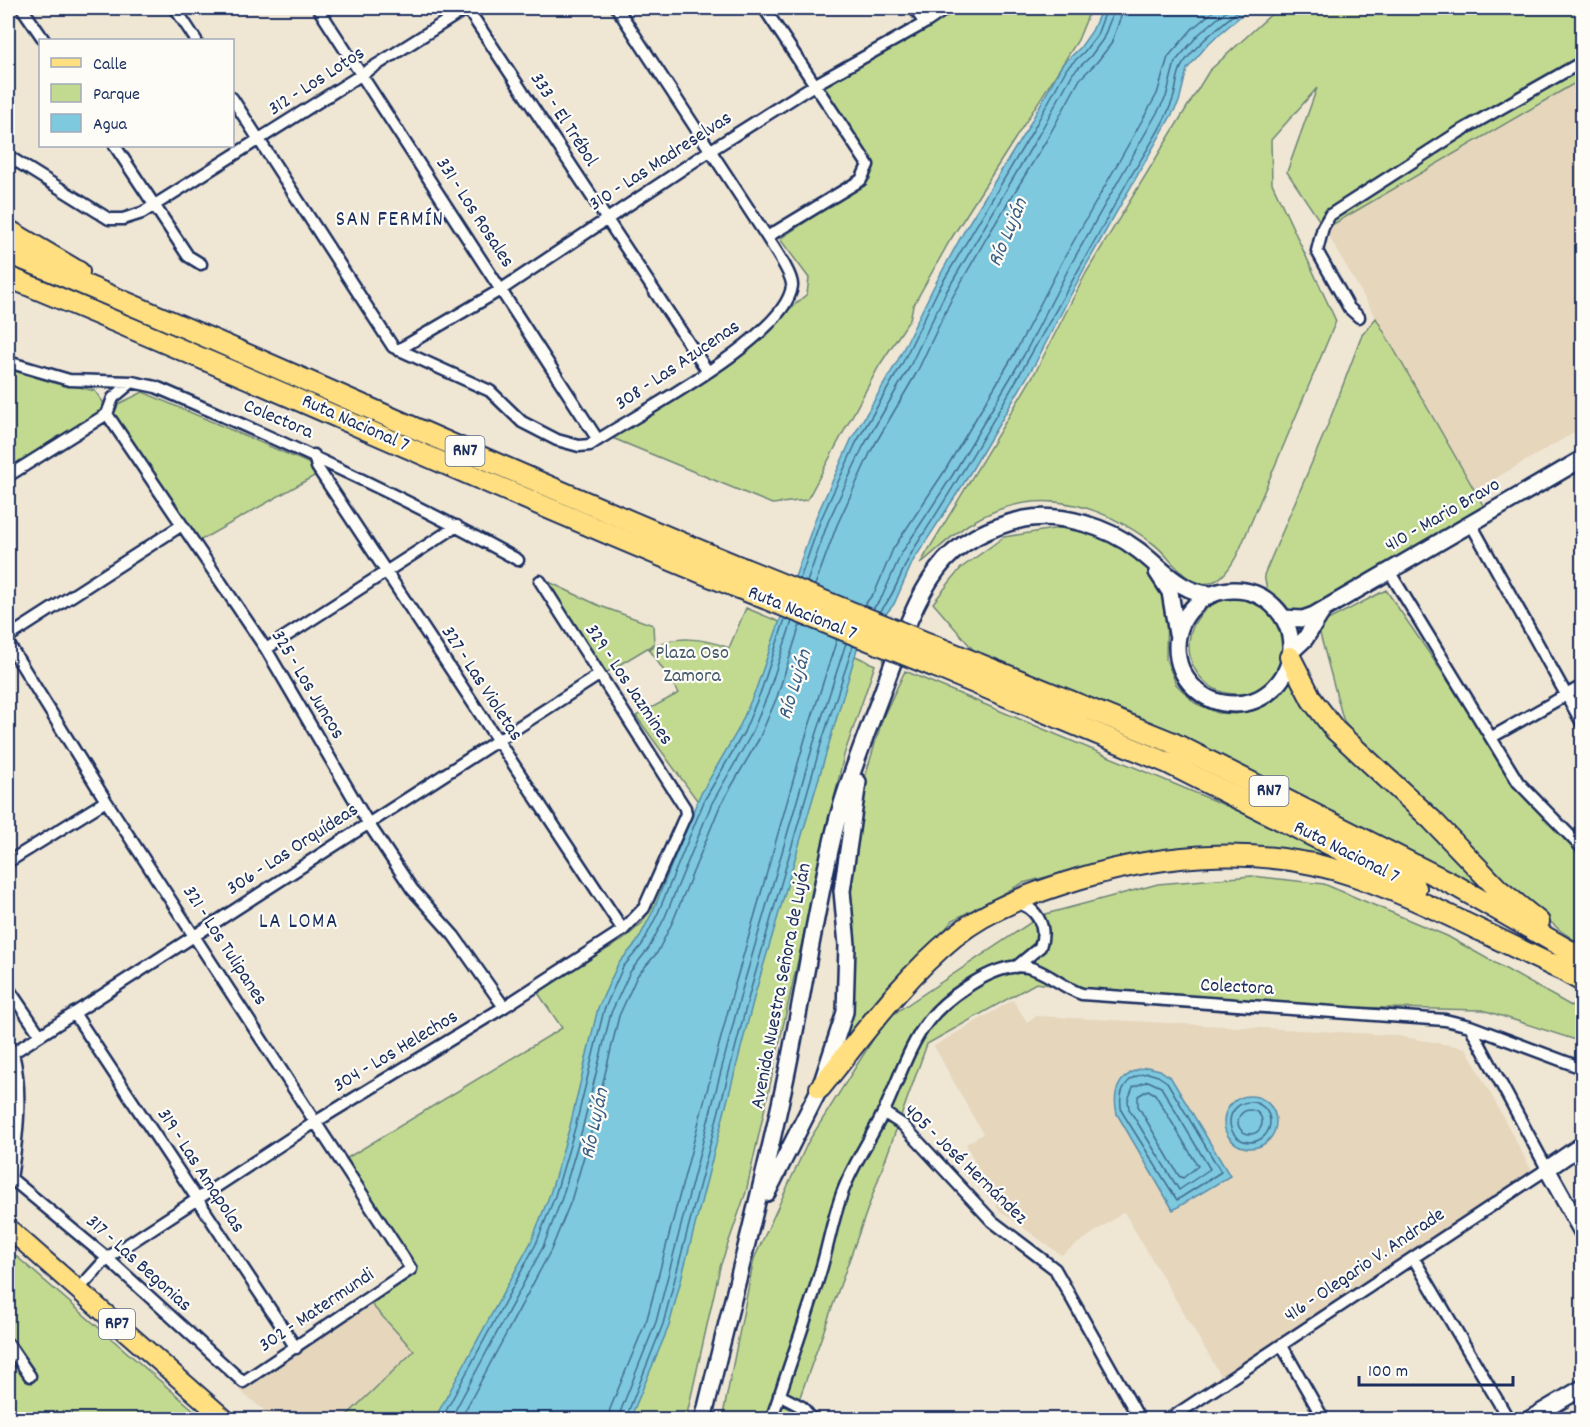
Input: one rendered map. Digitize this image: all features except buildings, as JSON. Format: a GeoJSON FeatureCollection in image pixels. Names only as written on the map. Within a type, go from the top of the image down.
{"type":"FeatureCollection","features":[{"type":"Feature","properties":{"kind":"highway"},"geometry":{"type":"LineString","coordinates":[[8,230],[127,302]]}},
{"type":"Feature","properties":{"kind":"highway","name":"Ruta Nacional 7"},"geometry":{"type":"LineString","coordinates":[[8,253],[127,302],[623,519],[740,567],[1168,763],[1447,904],[1582,981]]}},
{"type":"Feature","properties":{"kind":"highway","name":"Ruta Nacional 7"},"geometry":{"type":"LineString","coordinates":[[8,277],[290,395],[614,538],[734,586],[1171,742],[1458,887],[1582,958]]}},
{"type":"Feature","properties":{"kind":"highway"},"geometry":{"type":"LineString","coordinates":[[1290,654],[1312,700],[1335,730],[1432,820],[1498,889],[1582,953]]}},
{"type":"Feature","properties":{"kind":"highway"},"geometry":{"type":"LineString","coordinates":[[820,1088],[878,1016],[936,953],[978,920],[1013,902],[1089,876],[1147,862],[1202,856],[1257,858],[1309,864],[1354,876],[1403,896],[1562,970]]}},
{"type":"Feature","properties":{"kind":"main road","name":"410 - Mario Bravo"},"geometry":{"type":"LineString","coordinates":[[1283,618],[1303,619],[1324,610],[1582,459]]}},
{"type":"Feature","properties":{"kind":"main road","name":"Avenida Nuestra Señora de Luján"},"geometry":{"type":"LineString","coordinates":[[703,1419],[785,1084],[838,819],[864,740],[917,606],[938,569],[974,537],[1024,519],[1057,518],[1108,533],[1127,542],[1189,589],[1203,595],[1213,594]]}},
{"type":"Feature","properties":{"kind":"main road","name":"Avenida Nuestra Señora de Luján"},"geometry":{"type":"LineString","coordinates":[[1146,557],[1170,592],[1178,638]]}},
{"type":"Feature","properties":{"kind":"main road"},"geometry":{"type":"LineString","coordinates":[[1231,590],[1251,593],[1273,606],[1283,618],[1290,640],[1290,654],[1279,682],[1264,695],[1245,703],[1218,702],[1194,688],[1185,677],[1177,651],[1182,623],[1191,609],[1213,594],[1231,590]]}},
{"type":"Feature","properties":{"kind":"main road","name":"410 - Mario Bravo"},"geometry":{"type":"LineString","coordinates":[[1290,654],[1305,639],[1324,610]]}},
{"type":"Feature","properties":{"kind":"main road","name":"Avenida Nuestra Señora de Luján"},"geometry":{"type":"LineString","coordinates":[[748,1241],[779,1167],[820,1088],[848,999],[842,891],[864,740]]}},
{"type":"Feature","properties":{"kind":"main road","name":"416 - Olegario V. Andrade"},"geometry":{"type":"LineString","coordinates":[[1547,1170],[1582,1145]]}},
{"type":"Feature","properties":{"kind":"main road"},"geometry":{"type":"LineString","coordinates":[[1547,1170],[1582,1232]]}},
{"type":"Feature","properties":{"kind":"main road","name":"RP7"},"geometry":{"type":"LineString","coordinates":[[8,1228],[226,1419]]}},
{"type":"Feature","properties":{"kind":"main road"},"geometry":{"type":"LineString","coordinates":[[1528,1419],[1582,1388]]}},
{"type":"Feature","properties":{"kind":"street"},"geometry":{"type":"LineString","coordinates":[[21,8],[43,39]]}},
{"type":"Feature","properties":{"kind":"street"},"geometry":{"type":"LineString","coordinates":[[175,8],[195,39]]}},
{"type":"Feature","properties":{"kind":"street","name":"331 - Los Rosales"},"geometry":{"type":"LineString","coordinates":[[318,8],[363,74],[598,440]]}},
{"type":"Feature","properties":{"kind":"street","name":"312 - Los Lotos"},"geometry":{"type":"LineString","coordinates":[[8,156],[109,219],[123,219],[155,205],[467,8]]}},
{"type":"Feature","properties":{"kind":"street","name":"333 - El Trébol"},"geometry":{"type":"LineString","coordinates":[[467,8],[708,372]]}},
{"type":"Feature","properties":{"kind":"street"},"geometry":{"type":"LineString","coordinates":[[617,8],[767,237],[861,180],[868,165],[764,8]]}},
{"type":"Feature","properties":{"kind":"street"},"geometry":{"type":"LineString","coordinates":[[914,8],[925,23]]}},
{"type":"Feature","properties":{"kind":"street","name":"310 - Las Madreselvas"},"geometry":{"type":"LineString","coordinates":[[398,350],[502,289],[711,150],[814,85],[925,23],[947,8]]}},
{"type":"Feature","properties":{"kind":"street"},"geometry":{"type":"LineString","coordinates":[[1359,317],[1348,308],[1317,251],[1323,227],[1330,215],[1459,132],[1582,62]]}},
{"type":"Feature","properties":{"kind":"street"},"geometry":{"type":"LineString","coordinates":[[234,101],[398,350],[490,392],[522,422],[557,440],[579,446],[590,445],[598,440]]}},
{"type":"Feature","properties":{"kind":"street"},"geometry":{"type":"LineString","coordinates":[[116,147],[188,256],[201,264]]}},
{"type":"Feature","properties":{"kind":"street","name":"308 - Las Azucenas"},"geometry":{"type":"LineString","coordinates":[[598,440],[708,372],[762,331],[784,303],[792,286],[790,277],[767,237]]}},
{"type":"Feature","properties":{"kind":"street","name":"Colectora"},"geometry":{"type":"LineString","coordinates":[[8,362],[69,380],[132,382],[156,387],[314,455],[457,526],[518,560]]}},
{"type":"Feature","properties":{"kind":"street"},"geometry":{"type":"LineString","coordinates":[[8,476],[107,414],[113,398],[132,382]]}},
{"type":"Feature","properties":{"kind":"street","name":"325 - Los Juncos"},"geometry":{"type":"LineString","coordinates":[[107,414],[266,649],[368,823],[412,889],[454,936],[504,1007]]}},
{"type":"Feature","properties":{"kind":"street","name":"327 - Las Violetas"},"geometry":{"type":"LineString","coordinates":[[314,455],[316,467],[623,930]]}},
{"type":"Feature","properties":{"kind":"street"},"geometry":{"type":"LineString","coordinates":[[1471,524],[1582,723]]}},
{"type":"Feature","properties":{"kind":"street"},"geometry":{"type":"LineString","coordinates":[[8,637],[182,525]]}},
{"type":"Feature","properties":{"kind":"street"},"geometry":{"type":"LineString","coordinates":[[266,649],[457,526]]}},
{"type":"Feature","properties":{"kind":"street"},"geometry":{"type":"LineString","coordinates":[[1389,571],[1518,782],[1582,848]]}},
{"type":"Feature","properties":{"kind":"street","name":"329 - Los Jazmines"},"geometry":{"type":"LineString","coordinates":[[540,581],[598,675],[686,808]]}},
{"type":"Feature","properties":{"kind":"street","name":"321 - Los Tulipanes"},"geometry":{"type":"LineString","coordinates":[[8,644],[106,801],[317,1121],[411,1269]]}},
{"type":"Feature","properties":{"kind":"street","name":"306 - Las Orquídeas"},"geometry":{"type":"LineString","coordinates":[[10,1054],[598,675]]}},
{"type":"Feature","properties":{"kind":"street"},"geometry":{"type":"LineString","coordinates":[[1492,737],[1582,686]]}},
{"type":"Feature","properties":{"kind":"street"},"geometry":{"type":"LineString","coordinates":[[8,862],[106,801]]}},
{"type":"Feature","properties":{"kind":"street","name":"304 - Los Helechos"},"geometry":{"type":"LineString","coordinates":[[78,1290],[107,1258],[317,1121],[504,1007],[623,930],[644,908],[686,814],[686,808]]}},
{"type":"Feature","properties":{"kind":"street"},"geometry":{"type":"LineString","coordinates":[[771,1419],[814,1294],[845,1185],[883,1112],[916,1039],[937,1010],[950,998],[995,973],[1016,967],[1040,947],[1042,933],[1036,914],[1024,904],[1013,902]]}},
{"type":"Feature","properties":{"kind":"street","name":"Colectora"},"geometry":{"type":"LineString","coordinates":[[1016,967],[1042,972],[1071,991],[1082,994],[1141,1000],[1427,1017],[1470,1026],[1582,1068]]}},
{"type":"Feature","properties":{"kind":"street"},"geometry":{"type":"LineString","coordinates":[[8,988],[40,1035]]}},
{"type":"Feature","properties":{"kind":"street","name":"319 - Las Amapolas"},"geometry":{"type":"LineString","coordinates":[[74,1013],[296,1348]]}},
{"type":"Feature","properties":{"kind":"street"},"geometry":{"type":"LineString","coordinates":[[1470,1026],[1547,1170]]}},
{"type":"Feature","properties":{"kind":"street"},"geometry":{"type":"LineString","coordinates":[[9,1178],[17,1139],[17,1069],[10,1054]]}},
{"type":"Feature","properties":{"kind":"street","name":"405 - José Hernández"},"geometry":{"type":"LineString","coordinates":[[883,1112],[903,1125],[992,1221],[1055,1269],[1140,1419]]}},
{"type":"Feature","properties":{"kind":"street","name":"416 - Olegario V. Andrade"},"geometry":{"type":"LineString","coordinates":[[1168,1419],[1547,1170]]}},
{"type":"Feature","properties":{"kind":"street","name":"317 - Las Begonias"},"geometry":{"type":"LineString","coordinates":[[9,1178],[107,1258],[243,1382]]}},
{"type":"Feature","properties":{"kind":"street"},"geometry":{"type":"LineString","coordinates":[[1414,1259],[1509,1419]]}},
{"type":"Feature","properties":{"kind":"street","name":"302 - Matermundi"},"geometry":{"type":"LineString","coordinates":[[243,1382],[411,1269]]}},
{"type":"Feature","properties":{"kind":"street"},"geometry":{"type":"LineString","coordinates":[[8,1344],[30,1376]]}},
{"type":"Feature","properties":{"kind":"street"},"geometry":{"type":"LineString","coordinates":[[1282,1346],[1324,1419]]}},
{"type":"Feature","properties":{"kind":"street"},"geometry":{"type":"LineString","coordinates":[[779,1395],[802,1407],[813,1419]]}},
{"type":"Feature","properties":{"kind":"shaded area"},"geometry":{"type":"Polygon","coordinates":[[[1582,79],[1582,428],[1475,490],[1325,229],[1582,79]]]}},
{"type":"Feature","properties":{"kind":"shaded area"},"geometry":{"type":"Polygon","coordinates":[[[1013,1000],[1027,1022],[1036,1016],[1392,1035],[1466,1048],[1534,1175],[1223,1379],[1124,1212],[1061,1255],[999,1210],[966,1144],[983,1134],[934,1046],[1013,1000]]]}},
{"type":"Feature","properties":{"kind":"shaded area"},"geometry":{"type":"Polygon","coordinates":[[[371,1304],[414,1350],[342,1419],[275,1419],[239,1390],[371,1304]]]}},
{"type":"Feature","properties":{"kind":"green space"},"geometry":{"type":"Polygon","coordinates":[[[948,8],[1091,8],[1078,40],[949,242],[913,306],[910,319],[879,366],[807,500],[772,504],[610,437],[715,371],[766,334],[807,294],[809,278],[780,239],[870,179],[874,167],[822,86],[927,28],[948,8]]]}},
{"type":"Feature","properties":{"kind":"green space"},"geometry":{"type":"Polygon","coordinates":[[[1278,8],[1582,8],[1582,79],[1325,229],[1287,172],[1317,88],[1271,140],[1272,183],[1336,321],[1239,551],[1229,568],[1214,582],[1200,583],[1186,576],[1151,542],[1108,516],[1063,503],[1040,501],[1016,504],[969,524],[920,564],[1036,371],[1086,273],[1209,71],[1278,8]]]}},
{"type":"Feature","properties":{"kind":"green space"},"geometry":{"type":"Polygon","coordinates":[[[1376,318],[1487,512],[1301,614],[1286,612],[1268,594],[1264,575],[1327,427],[1362,335],[1376,318]]]}},
{"type":"Feature","properties":{"kind":"green space"},"geometry":{"type":"Polygon","coordinates":[[[8,369],[95,391],[108,409],[143,392],[308,463],[316,475],[199,541],[108,410],[8,473],[8,369]]]}},
{"type":"Feature","properties":{"kind":"green space"},"geometry":{"type":"Polygon","coordinates":[[[1060,528],[1108,537],[1142,559],[1167,601],[1166,659],[1176,684],[1195,703],[1218,713],[1236,714],[1258,708],[1279,696],[1292,677],[1511,909],[1330,811],[976,653],[933,603],[961,568],[1004,537],[1060,528]]]}},
{"type":"Feature","properties":{"kind":"green space"},"geometry":{"type":"Polygon","coordinates":[[[549,582],[600,606],[653,625],[654,644],[604,674],[549,582]]]}},
{"type":"Feature","properties":{"kind":"green space"},"geometry":{"type":"Polygon","coordinates":[[[1386,590],[1532,804],[1582,853],[1582,945],[1561,931],[1473,855],[1361,746],[1343,719],[1320,634],[1326,621],[1386,590]]]}},
{"type":"Feature","properties":{"kind":"green space"},"geometry":{"type":"Polygon","coordinates":[[[1237,598],[1255,602],[1271,612],[1281,628],[1285,646],[1281,664],[1271,680],[1255,690],[1237,694],[1219,690],[1203,680],[1193,664],[1189,646],[1193,628],[1203,612],[1219,602],[1237,598]]]}},
{"type":"Feature","properties":{"kind":"green space","name":"Plaza Oso Zamora"},"geometry":{"type":"Polygon","coordinates":[[[746,608],[799,630],[490,1419],[342,1420],[414,1351],[371,1304],[417,1273],[347,1158],[562,1028],[536,990],[623,940],[642,923],[702,807],[636,716],[679,693],[649,649],[678,639],[699,640],[729,648],[746,608]]]}},
{"type":"Feature","properties":{"kind":"green space"},"geometry":{"type":"Polygon","coordinates":[[[851,654],[875,665],[844,755],[746,1192],[720,1267],[686,1419],[578,1420],[851,654]]]}},
{"type":"Feature","properties":{"kind":"green space"},"geometry":{"type":"Polygon","coordinates":[[[905,671],[1241,812],[1349,865],[1153,854],[1126,856],[1023,883],[953,920],[837,1053],[850,973],[849,865],[862,787],[883,717],[905,671]]]}},
{"type":"Feature","properties":{"kind":"green space"},"geometry":{"type":"Polygon","coordinates":[[[1252,876],[1324,884],[1447,936],[1582,1012],[1582,1042],[1483,1010],[1297,1006],[1108,993],[1036,983],[927,1044],[792,1419],[722,1420],[754,1259],[808,1142],[886,1019],[1042,915],[1158,884],[1252,876]]]}},
{"type":"Feature","properties":{"kind":"green space"},"geometry":{"type":"Polygon","coordinates":[[[8,1249],[204,1419],[8,1419],[8,1249]]]}},
{"type":"Feature","properties":{"kind":"water","name":"Río Luján"},"geometry":{"type":"Polygon","coordinates":[[[1102,8],[1250,8],[1209,43],[1187,69],[1179,102],[1083,271],[1036,362],[964,483],[913,561],[894,604],[857,649],[755,994],[669,1326],[630,1419],[434,1420],[531,1242],[550,1194],[570,1126],[598,1008],[618,964],[637,942],[653,911],[699,797],[738,730],[756,689],[816,517],[851,440],[897,362],[933,288],[967,226],[1027,129],[1062,65],[1080,48],[1092,31],[1102,8]]]}},
{"type":"Feature","properties":{"kind":"water"},"geometry":{"type":"Polygon","coordinates":[[[1147,1067],[1160,1070],[1171,1078],[1230,1176],[1173,1210],[1117,1114],[1116,1096],[1120,1083],[1131,1073],[1147,1067]]]}},
{"type":"Feature","properties":{"kind":"water"},"geometry":{"type":"Polygon","coordinates":[[[1245,1096],[1255,1096],[1264,1100],[1272,1108],[1276,1122],[1272,1136],[1264,1144],[1255,1148],[1245,1148],[1236,1144],[1228,1136],[1224,1127],[1224,1117],[1228,1108],[1236,1100],[1245,1096]]]}},
{"type":"Feature","properties":{"kind":"district","name":"SAN FERMÍN"},"geometry":{"type":"Point","coordinates":[390,221]}},
{"type":"Feature","properties":{"kind":"district","name":"LA LOMA"},"geometry":{"type":"Point","coordinates":[299,923]}}]}
